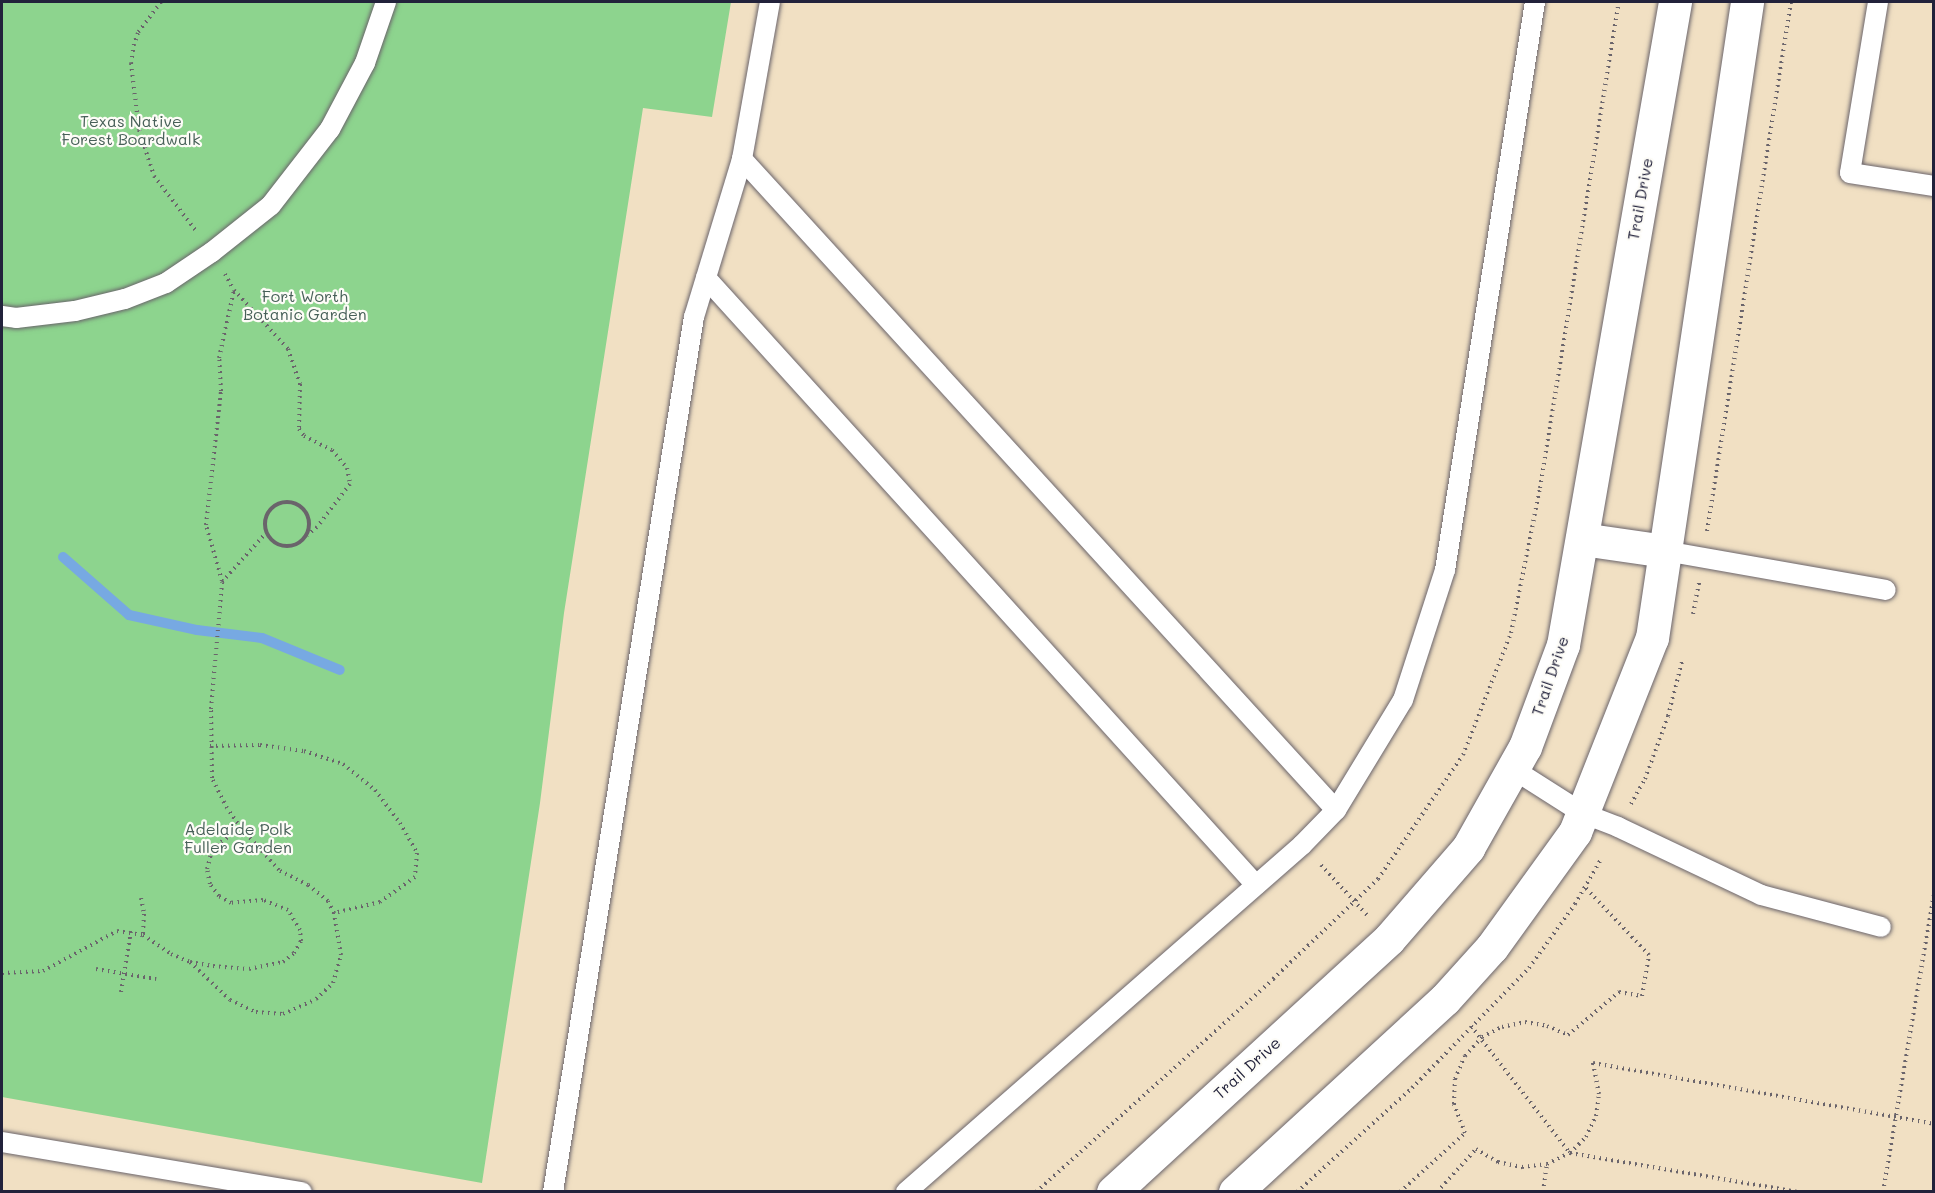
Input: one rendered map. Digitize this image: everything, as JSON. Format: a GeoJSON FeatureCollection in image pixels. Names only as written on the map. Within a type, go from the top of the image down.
{"type":"FeatureCollection","features":[{"type":"Feature","properties":{"kind":"street","name":"Trail Drive"},"geometry":{"type":"LineString","coordinates":[[1113,1191],[1389,939],[1468,848],[1525,747],[1563,645],[1674,2]]}},
{"type":"Feature","properties":{"kind":"street"},"geometry":{"type":"LineString","coordinates":[[1235,1191],[1445,999],[1492,946],[1575,832],[1652,638],[1747,2]]}},
{"type":"Feature","properties":{"kind":"street"},"geometry":{"type":"LineString","coordinates":[[1582,539],[1665,551]]}},
{"type":"Feature","properties":{"kind":"lane"},"geometry":{"type":"LineString","coordinates":[[2,316],[16,318],[75,310],[125,299],[166,284],[212,252],[271,205],[330,129],[365,63],[386,2]]}},
{"type":"Feature","properties":{"kind":"lane"},"geometry":{"type":"LineString","coordinates":[[554,1191],[694,317],[742,159],[770,2]]}},
{"type":"Feature","properties":{"kind":"lane"},"geometry":{"type":"LineString","coordinates":[[906,1191],[1302,845],[1336,810],[1403,700],[1445,570],[1535,2]]}},
{"type":"Feature","properties":{"kind":"lane"},"geometry":{"type":"LineString","coordinates":[[1878,2],[1850,173],[1934,186]]}},
{"type":"Feature","properties":{"kind":"lane"},"geometry":{"type":"LineString","coordinates":[[742,159],[1336,810]]}},
{"type":"Feature","properties":{"kind":"lane"},"geometry":{"type":"LineString","coordinates":[[706,278],[1256,885]]}},
{"type":"Feature","properties":{"kind":"lane"},"geometry":{"type":"LineString","coordinates":[[1665,551],[1886,590]]}},
{"type":"Feature","properties":{"kind":"lane"},"geometry":{"type":"LineString","coordinates":[[1513,769],[1582,813],[1618,827],[1761,895],[1881,927]]}},
{"type":"Feature","properties":{"kind":"lane"},"geometry":{"type":"LineString","coordinates":[[2,1142],[302,1191]]}},
{"type":"Feature","properties":{"kind":"path"},"geometry":{"type":"LineString","coordinates":[[161,2],[138,33],[131,63],[139,130],[154,176],[212,252],[234,290],[288,349],[300,384],[299,429],[304,436],[332,450],[342,459],[350,475],[350,484],[317,527],[301,542],[283,546],[273,542],[266,533],[264,522],[268,512],[276,504],[295,503],[308,516],[307,535]]}},
{"type":"Feature","properties":{"kind":"path"},"geometry":{"type":"LineString","coordinates":[[190,962],[231,1000],[256,1012],[283,1014],[316,999],[333,983],[341,955],[334,913],[328,901],[308,885],[279,870],[241,828],[227,808],[212,778],[210,746],[214,666],[222,582],[206,525],[221,391],[219,358],[234,290]]}},
{"type":"Feature","properties":{"kind":"path"},"geometry":{"type":"LineString","coordinates":[[222,582],[266,533]]}},
{"type":"Feature","properties":{"kind":"path"},"geometry":{"type":"LineString","coordinates":[[210,746],[260,745],[304,751],[343,765],[375,790],[400,823],[417,853],[415,877],[380,902],[334,913]]}},
{"type":"Feature","properties":{"kind":"path"},"geometry":{"type":"LineString","coordinates":[[2,973],[43,972],[105,936],[131,931],[143,935],[171,954],[190,962],[249,969],[270,967],[283,962],[294,953],[301,941],[300,930],[288,910],[262,900],[231,903],[219,896],[210,884],[207,869],[211,854],[220,842],[241,828]]}},
{"type":"Feature","properties":{"kind":"path"},"geometry":{"type":"LineString","coordinates":[[1302,845],[1371,920]]}},
{"type":"Feature","properties":{"kind":"path"},"geometry":{"type":"LineString","coordinates":[[1400,1191],[1465,1133],[1454,1104],[1455,1079],[1465,1056],[1482,1037],[1502,1027],[1525,1022],[1547,1026],[1568,1035],[1618,992],[1641,996],[1649,955],[1585,887]]}},
{"type":"Feature","properties":{"kind":"path"},"geometry":{"type":"LineString","coordinates":[[1883,1191],[1934,895]]}},
{"type":"Feature","properties":{"kind":"path"},"geometry":{"type":"LineString","coordinates":[[141,898],[144,914],[143,935]]}},
{"type":"Feature","properties":{"kind":"path"},"geometry":{"type":"LineString","coordinates":[[121,992],[131,931]]}},
{"type":"Feature","properties":{"kind":"path"},"geometry":{"type":"LineString","coordinates":[[96,969],[156,979]]}},
{"type":"Feature","properties":{"kind":"path"},"geometry":{"type":"LineString","coordinates":[[1482,1037],[1570,1153],[1798,1191]]}},
{"type":"Feature","properties":{"kind":"path"},"geometry":{"type":"LineString","coordinates":[[1437,1191],[1476,1149],[1498,1162],[1522,1167],[1547,1164],[1570,1153],[1586,1137],[1596,1116],[1599,1094],[1593,1063],[1934,1124]]}},
{"type":"Feature","properties":{"kind":"path"},"geometry":{"type":"LineString","coordinates":[[1543,1191],[1547,1164]]}},
{"type":"Feature","properties":{"kind":"green space","name":"Fort Worth Botanic Garden"},"geometry":{"type":"Polygon","coordinates":[[[2,2],[731,2],[712,117],[643,108],[564,613],[540,803],[482,1183],[2,1097],[2,2]]]}},
{"type":"Feature","properties":{"kind":"waterway"},"geometry":{"type":"LineString","coordinates":[[63,557],[129,615],[197,630],[262,638],[340,670]]}},
{"type":"Feature","properties":{"kind":"park label","name":"Texas Native Forest Boardwalk"},"geometry":{"type":"Point","coordinates":[131,130]}},
{"type":"Feature","properties":{"kind":"park label","name":"Adelaide Polk Fuller Garden"},"geometry":{"type":"Point","coordinates":[238,838]}}]}
